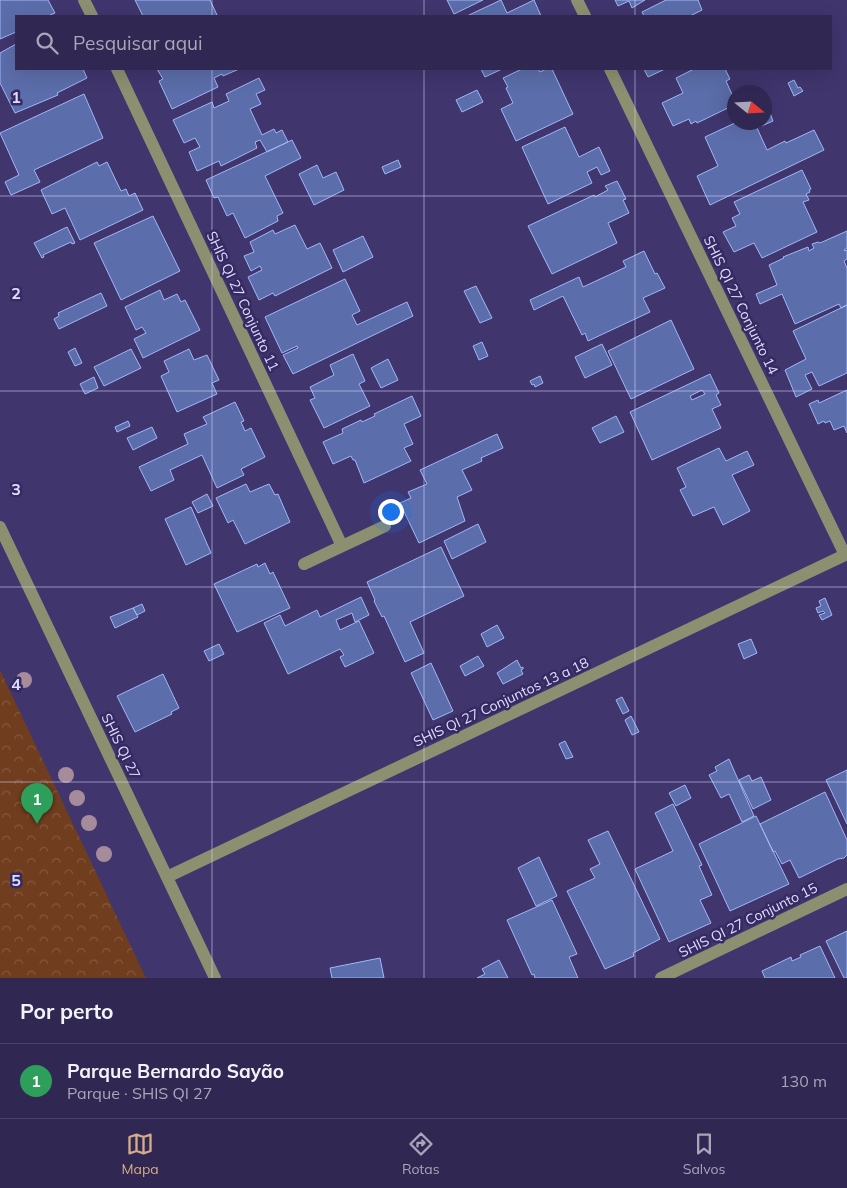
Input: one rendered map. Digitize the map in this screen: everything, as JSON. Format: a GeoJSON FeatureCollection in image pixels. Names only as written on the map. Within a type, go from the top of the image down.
{"type":"FeatureCollection","features":[{"type":"Feature","properties":{"kind":"street"},"geometry":{"type":"LineString","coordinates":[[84,0],[92,15]]}},
{"type":"Feature","properties":{"kind":"street"},"geometry":{"type":"LineString","coordinates":[[577,0],[584,15]]}},
{"type":"Feature","properties":{"kind":"street","name":"SHIS QI 27 Conjunto 11"},"geometry":{"type":"LineString","coordinates":[[117,70],[342,546]]}},
{"type":"Feature","properties":{"kind":"street","name":"SHIS QI 27 Conjunto 14"},"geometry":{"type":"LineString","coordinates":[[610,70],[846,554]]}},
{"type":"Feature","properties":{"kind":"street"},"geometry":{"type":"LineString","coordinates":[[304,564],[385,526]]}},
{"type":"Feature","properties":{"kind":"street","name":"SHIS QI 27"},"geometry":{"type":"LineString","coordinates":[[0,527],[215,978]]}},
{"type":"Feature","properties":{"kind":"street","name":"SHIS QI 27 Conjuntos 13 a 18"},"geometry":{"type":"LineString","coordinates":[[167,877],[846,554]]}},
{"type":"Feature","properties":{"kind":"street","name":"SHIS QI 27 Conjunto 15"},"geometry":{"type":"LineString","coordinates":[[662,978],[847,889]]}},
{"type":"Feature","properties":{"kind":"green space"},"geometry":{"type":"Polygon","coordinates":[[[0,670],[146,978],[0,978],[0,670]]]}},
{"type":"Feature","properties":{"kind":"building"},"geometry":{"type":"Polygon","coordinates":[[[0,0],[48,0],[55,13],[50,15],[15,15],[15,32],[0,39],[0,0]]]}},
{"type":"Feature","properties":{"kind":"building"},"geometry":{"type":"Polygon","coordinates":[[[135,0],[210,0],[217,15],[142,15],[135,0]]]}},
{"type":"Feature","properties":{"kind":"building"},"geometry":{"type":"Polygon","coordinates":[[[447,0],[483,0],[454,14],[447,0]]]}},
{"type":"Feature","properties":{"kind":"building"},"geometry":{"type":"Polygon","coordinates":[[[501,0],[507,13],[534,0],[541,15],[469,15],[501,0]]]}},
{"type":"Feature","properties":{"kind":"building"},"geometry":{"type":"Polygon","coordinates":[[[615,0],[645,0],[632,8],[629,1],[618,6],[615,0]]]}},
{"type":"Feature","properties":{"kind":"building"},"geometry":{"type":"Polygon","coordinates":[[[666,0],[698,0],[702,10],[692,15],[644,15],[642,12],[666,0]]]}},
{"type":"Feature","properties":{"kind":"building"},"geometry":{"type":"Polygon","coordinates":[[[15,45],[15,70],[83,70],[87,78],[57,93],[58,95],[15,113],[0,83],[0,53],[15,45]]]}},
{"type":"Feature","properties":{"kind":"building"},"geometry":{"type":"Polygon","coordinates":[[[158,70],[237,70],[214,78],[218,87],[172,109],[159,81],[163,79],[158,70]]]}},
{"type":"Feature","properties":{"kind":"building"},"geometry":{"type":"Polygon","coordinates":[[[482,70],[500,70],[485,77],[482,70]]]}},
{"type":"Feature","properties":{"kind":"building"},"geometry":{"type":"Polygon","coordinates":[[[520,70],[539,70],[540,72],[552,70],[573,114],[516,141],[501,109],[513,103],[503,78],[520,70]]]}},
{"type":"Feature","properties":{"kind":"building"},"geometry":{"type":"Polygon","coordinates":[[[644,70],[663,70],[648,77],[644,70]]]}},
{"type":"Feature","properties":{"kind":"building"},"geometry":{"type":"Polygon","coordinates":[[[692,70],[726,70],[730,79],[726,81],[728,85],[727,108],[697,123],[696,121],[691,124],[689,119],[673,126],[662,103],[683,93],[676,78],[692,70]]]}},
{"type":"Feature","properties":{"kind":"building"},"geometry":{"type":"Polygon","coordinates":[[[259,78],[265,90],[256,94],[261,104],[250,109],[262,135],[274,129],[276,133],[282,130],[288,142],[267,152],[260,140],[255,142],[257,148],[221,166],[219,161],[197,171],[189,152],[200,147],[195,138],[184,143],[173,120],[212,102],[214,108],[229,101],[226,94],[259,78]]]}},
{"type":"Feature","properties":{"kind":"building"},"geometry":{"type":"Polygon","coordinates":[[[794,80],[798,88],[800,87],[803,91],[794,96],[788,83],[794,80]]]}},
{"type":"Feature","properties":{"kind":"building"},"geometry":{"type":"Polygon","coordinates":[[[477,90],[483,102],[462,112],[456,100],[477,90]]]}},
{"type":"Feature","properties":{"kind":"building"},"geometry":{"type":"Polygon","coordinates":[[[84,94],[103,138],[34,170],[40,182],[11,195],[5,182],[19,175],[0,133],[84,94]]]}},
{"type":"Feature","properties":{"kind":"building"},"geometry":{"type":"Polygon","coordinates":[[[565,127],[579,157],[599,147],[610,171],[601,175],[597,167],[587,172],[592,183],[548,204],[522,147],[565,127]]]}},
{"type":"Feature","properties":{"kind":"building"},"geometry":{"type":"Polygon","coordinates":[[[727,127],[727,130],[758,130],[767,150],[814,130],[824,150],[710,205],[697,176],[718,166],[705,137],[727,127]]]}},
{"type":"Feature","properties":{"kind":"building"},"geometry":{"type":"Polygon","coordinates":[[[292,140],[301,158],[265,176],[283,213],[277,216],[278,221],[245,238],[233,213],[227,216],[218,197],[214,198],[206,180],[292,140]]]}},
{"type":"Feature","properties":{"kind":"building"},"geometry":{"type":"Polygon","coordinates":[[[398,160],[401,167],[385,174],[382,167],[398,160]]]}},
{"type":"Feature","properties":{"kind":"building"},"geometry":{"type":"Polygon","coordinates":[[[97,162],[99,166],[107,162],[121,191],[126,189],[129,196],[135,193],[143,210],[80,240],[65,208],[52,214],[41,190],[97,162]]]}},
{"type":"Feature","properties":{"kind":"building"},"geometry":{"type":"Polygon","coordinates":[[[317,165],[323,178],[336,172],[344,190],[314,205],[299,174],[317,165]]]}},
{"type":"Feature","properties":{"kind":"building"},"geometry":{"type":"Polygon","coordinates":[[[802,170],[811,189],[806,194],[809,200],[803,202],[817,232],[762,258],[754,243],[734,252],[723,232],[736,226],[732,218],[740,214],[734,202],[802,170]]]}},
{"type":"Feature","properties":{"kind":"building"},"geometry":{"type":"Polygon","coordinates":[[[617,181],[626,199],[623,200],[629,213],[608,223],[617,243],[552,274],[528,226],[594,195],[595,197],[608,190],[605,186],[617,181]]]}},
{"type":"Feature","properties":{"kind":"building"},"geometry":{"type":"Polygon","coordinates":[[[153,216],[180,271],[121,300],[94,243],[153,216]]]}},
{"type":"Feature","properties":{"kind":"building"},"geometry":{"type":"Polygon","coordinates":[[[295,225],[307,249],[320,243],[332,268],[275,296],[273,293],[259,300],[248,277],[262,270],[260,266],[251,271],[244,256],[254,252],[250,242],[273,230],[275,234],[295,225]]]}},
{"type":"Feature","properties":{"kind":"building"},"geometry":{"type":"Polygon","coordinates":[[[67,227],[75,243],[72,244],[71,242],[43,255],[44,257],[42,258],[34,243],[67,227]]]}},
{"type":"Feature","properties":{"kind":"building"},"geometry":{"type":"Polygon","coordinates":[[[847,231],[847,248],[844,250],[847,250],[847,259],[844,261],[847,268],[847,305],[841,308],[839,304],[795,324],[782,294],[760,304],[756,294],[777,285],[769,265],[808,247],[809,251],[814,248],[812,244],[820,243],[847,231]]]}},
{"type":"Feature","properties":{"kind":"building"},"geometry":{"type":"Polygon","coordinates":[[[363,236],[373,257],[343,272],[333,250],[363,236]]]}},
{"type":"Feature","properties":{"kind":"building"},"geometry":{"type":"Polygon","coordinates":[[[644,251],[655,274],[657,273],[665,288],[643,298],[650,312],[588,341],[585,333],[582,335],[563,296],[534,310],[530,300],[579,277],[583,287],[626,267],[623,261],[644,251]]]}},
{"type":"Feature","properties":{"kind":"building"},"geometry":{"type":"Polygon","coordinates":[[[345,279],[360,311],[352,315],[357,325],[407,302],[413,316],[293,374],[283,355],[298,348],[297,346],[282,353],[265,317],[345,279]]]}},
{"type":"Feature","properties":{"kind":"building"},"geometry":{"type":"Polygon","coordinates":[[[476,286],[492,318],[480,323],[464,291],[476,286]]]}},
{"type":"Feature","properties":{"kind":"building"},"geometry":{"type":"Polygon","coordinates":[[[160,290],[164,300],[177,294],[181,302],[185,300],[200,330],[143,358],[134,339],[146,333],[142,327],[136,330],[125,307],[160,290]]]}},
{"type":"Feature","properties":{"kind":"building"},"geometry":{"type":"Polygon","coordinates":[[[101,293],[107,306],[59,329],[54,319],[59,316],[58,313],[101,293]]]}},
{"type":"Feature","properties":{"kind":"building"},"geometry":{"type":"Polygon","coordinates":[[[847,305],[847,373],[819,386],[812,372],[805,375],[812,389],[796,397],[785,370],[806,359],[793,331],[847,305]]]}},
{"type":"Feature","properties":{"kind":"building"},"geometry":{"type":"Polygon","coordinates":[[[671,320],[694,369],[631,399],[608,351],[671,320]]]}},
{"type":"Feature","properties":{"kind":"building"},"geometry":{"type":"Polygon","coordinates":[[[482,342],[488,356],[479,360],[473,346],[482,342]]]}},
{"type":"Feature","properties":{"kind":"building"},"geometry":{"type":"Polygon","coordinates":[[[602,344],[612,365],[585,378],[575,357],[602,344]]]}},
{"type":"Feature","properties":{"kind":"building"},"geometry":{"type":"Polygon","coordinates":[[[75,348],[82,363],[75,366],[68,352],[75,348]]]}},
{"type":"Feature","properties":{"kind":"building"},"geometry":{"type":"Polygon","coordinates":[[[131,349],[141,368],[104,386],[94,367],[131,349]]]}},
{"type":"Feature","properties":{"kind":"building"},"geometry":{"type":"Polygon","coordinates":[[[189,349],[194,360],[207,355],[219,380],[212,383],[217,394],[177,412],[161,376],[169,372],[164,361],[189,349]]]}},
{"type":"Feature","properties":{"kind":"building"},"geometry":{"type":"Polygon","coordinates":[[[353,354],[365,381],[359,384],[370,406],[324,428],[310,400],[315,398],[310,387],[334,375],[330,365],[353,354]]]}},
{"type":"Feature","properties":{"kind":"building"},"geometry":{"type":"Polygon","coordinates":[[[388,359],[398,380],[381,388],[371,368],[388,359]]]}},
{"type":"Feature","properties":{"kind":"building"},"geometry":{"type":"Polygon","coordinates":[[[710,374],[719,393],[716,395],[721,405],[712,409],[721,428],[652,460],[630,412],[710,374]],[[702,390],[690,396],[692,400],[705,394],[702,390]]]}},
{"type":"Feature","properties":{"kind":"building"},"geometry":{"type":"Polygon","coordinates":[[[540,376],[543,383],[535,387],[530,381],[540,376]]]}},
{"type":"Feature","properties":{"kind":"building"},"geometry":{"type":"Polygon","coordinates":[[[94,377],[98,388],[85,394],[80,384],[94,377]]]}},
{"type":"Feature","properties":{"kind":"building"},"geometry":{"type":"Polygon","coordinates":[[[847,390],[847,433],[844,426],[834,430],[830,421],[818,424],[809,404],[818,400],[819,403],[847,390]]]}},
{"type":"Feature","properties":{"kind":"building"},"geometry":{"type":"Polygon","coordinates":[[[412,396],[421,416],[404,424],[413,444],[404,448],[411,461],[364,483],[355,460],[351,456],[333,464],[323,442],[343,433],[342,429],[375,416],[374,414],[412,396]]]}},
{"type":"Feature","properties":{"kind":"building"},"geometry":{"type":"Polygon","coordinates":[[[235,402],[244,421],[241,422],[245,431],[251,428],[265,457],[241,469],[244,475],[217,488],[202,455],[170,470],[174,480],[151,491],[139,467],[188,444],[184,434],[207,424],[203,417],[235,402]]]}},
{"type":"Feature","properties":{"kind":"building"},"geometry":{"type":"Polygon","coordinates":[[[616,416],[624,432],[600,443],[592,428],[616,416]]]}},
{"type":"Feature","properties":{"kind":"building"},"geometry":{"type":"Polygon","coordinates":[[[128,421],[130,426],[117,432],[115,427],[128,421]]]}},
{"type":"Feature","properties":{"kind":"building"},"geometry":{"type":"Polygon","coordinates":[[[152,427],[157,438],[133,450],[127,438],[152,427]]]}},
{"type":"Feature","properties":{"kind":"building"},"geometry":{"type":"Polygon","coordinates":[[[497,434],[503,448],[481,458],[482,461],[462,470],[472,490],[457,497],[465,521],[419,543],[400,503],[411,498],[408,492],[427,484],[420,470],[497,434]]]}},
{"type":"Feature","properties":{"kind":"building"},"geometry":{"type":"Polygon","coordinates":[[[719,448],[726,461],[747,451],[754,465],[732,475],[750,511],[723,525],[714,507],[693,516],[680,490],[686,487],[677,468],[719,448]]]}},
{"type":"Feature","properties":{"kind":"building"},"geometry":{"type":"Polygon","coordinates":[[[246,484],[250,492],[269,484],[275,495],[278,494],[290,522],[245,544],[233,520],[228,523],[216,498],[246,484]]]}},
{"type":"Feature","properties":{"kind":"building"},"geometry":{"type":"Polygon","coordinates":[[[207,494],[213,506],[198,513],[192,502],[207,494]]]}},
{"type":"Feature","properties":{"kind":"building"},"geometry":{"type":"Polygon","coordinates":[[[191,507],[211,553],[186,565],[165,519],[191,507]]]}},
{"type":"Feature","properties":{"kind":"building"},"geometry":{"type":"Polygon","coordinates":[[[478,524],[486,542],[452,559],[444,541],[478,524]]]}},
{"type":"Feature","properties":{"kind":"building"},"geometry":{"type":"Polygon","coordinates":[[[441,547],[464,596],[410,622],[424,653],[405,662],[384,616],[382,617],[374,601],[367,582],[441,547]]]}},
{"type":"Feature","properties":{"kind":"building"},"geometry":{"type":"Polygon","coordinates":[[[265,563],[270,574],[273,572],[290,608],[237,632],[214,584],[257,564],[258,567],[265,563]]]}},
{"type":"Feature","properties":{"kind":"building"},"geometry":{"type":"Polygon","coordinates":[[[361,597],[369,615],[355,622],[352,613],[336,620],[340,630],[359,621],[374,653],[345,667],[340,657],[344,655],[340,649],[288,674],[264,623],[280,615],[285,626],[317,610],[320,617],[361,597]]]}},
{"type":"Feature","properties":{"kind":"building"},"geometry":{"type":"Polygon","coordinates":[[[825,598],[832,615],[822,620],[819,615],[825,613],[823,611],[818,613],[816,608],[821,606],[819,601],[825,598]]]}},
{"type":"Feature","properties":{"kind":"building"},"geometry":{"type":"Polygon","coordinates":[[[142,604],[145,611],[137,615],[133,608],[142,604]]]}},
{"type":"Feature","properties":{"kind":"building"},"geometry":{"type":"Polygon","coordinates":[[[133,608],[138,617],[115,628],[110,617],[133,608]]]}},
{"type":"Feature","properties":{"kind":"building"},"geometry":{"type":"Polygon","coordinates":[[[497,625],[504,638],[487,647],[481,634],[497,625]]]}},
{"type":"Feature","properties":{"kind":"building"},"geometry":{"type":"Polygon","coordinates":[[[751,639],[757,653],[744,659],[738,644],[751,639]]]}},
{"type":"Feature","properties":{"kind":"building"},"geometry":{"type":"Polygon","coordinates":[[[219,644],[224,654],[209,661],[204,651],[219,644]]]}},
{"type":"Feature","properties":{"kind":"building"},"geometry":{"type":"Polygon","coordinates":[[[478,656],[484,666],[465,676],[460,666],[478,656]]]}},
{"type":"Feature","properties":{"kind":"building"},"geometry":{"type":"Polygon","coordinates":[[[517,660],[521,668],[523,667],[521,670],[523,674],[503,684],[497,673],[517,660]]]}},
{"type":"Feature","properties":{"kind":"building"},"geometry":{"type":"Polygon","coordinates":[[[431,663],[453,711],[433,720],[411,673],[431,663]]]}},
{"type":"Feature","properties":{"kind":"building"},"geometry":{"type":"Polygon","coordinates":[[[163,674],[179,708],[171,712],[172,714],[135,732],[117,696],[163,674]]]}},
{"type":"Feature","properties":{"kind":"building"},"geometry":{"type":"Polygon","coordinates":[[[622,697],[629,711],[623,714],[616,700],[622,697]]]}},
{"type":"Feature","properties":{"kind":"building"},"geometry":{"type":"Polygon","coordinates":[[[631,716],[639,732],[632,735],[625,720],[631,716]]]}},
{"type":"Feature","properties":{"kind":"building"},"geometry":{"type":"Polygon","coordinates":[[[565,741],[573,757],[566,759],[559,744],[565,741]]]}},
{"type":"Feature","properties":{"kind":"building"},"geometry":{"type":"Polygon","coordinates":[[[729,759],[754,816],[742,822],[729,794],[721,798],[709,775],[717,771],[715,767],[729,759]]]}},
{"type":"Feature","properties":{"kind":"building"},"geometry":{"type":"Polygon","coordinates":[[[847,770],[847,824],[826,780],[847,770]]]}},
{"type":"Feature","properties":{"kind":"building"},"geometry":{"type":"Polygon","coordinates":[[[749,775],[752,781],[761,777],[771,800],[753,809],[739,780],[749,775]]]}},
{"type":"Feature","properties":{"kind":"building"},"geometry":{"type":"Polygon","coordinates":[[[685,785],[691,798],[676,806],[669,793],[685,785]]]}},
{"type":"Feature","properties":{"kind":"building"},"geometry":{"type":"Polygon","coordinates":[[[825,792],[847,840],[847,855],[799,878],[790,860],[782,864],[775,851],[773,852],[760,824],[825,792]]]}},
{"type":"Feature","properties":{"kind":"building"},"geometry":{"type":"Polygon","coordinates":[[[673,804],[702,865],[699,866],[712,895],[700,900],[711,923],[669,942],[635,869],[673,851],[655,813],[673,804]]]}},
{"type":"Feature","properties":{"kind":"building"},"geometry":{"type":"Polygon","coordinates":[[[756,816],[789,884],[730,911],[699,844],[756,816]]]}},
{"type":"Feature","properties":{"kind":"building"},"geometry":{"type":"Polygon","coordinates":[[[608,831],[660,939],[633,953],[634,956],[605,969],[567,891],[595,878],[590,869],[600,864],[588,840],[608,831]]]}},
{"type":"Feature","properties":{"kind":"building"},"geometry":{"type":"Polygon","coordinates":[[[539,857],[557,896],[536,906],[518,868],[539,857]]]}},
{"type":"Feature","properties":{"kind":"building"},"geometry":{"type":"Polygon","coordinates":[[[552,900],[577,954],[569,957],[578,978],[535,978],[507,920],[552,900]]]}},
{"type":"Feature","properties":{"kind":"building"},"geometry":{"type":"Polygon","coordinates":[[[847,931],[847,978],[844,978],[826,941],[847,931]]]}},
{"type":"Feature","properties":{"kind":"building"},"geometry":{"type":"Polygon","coordinates":[[[820,946],[835,978],[765,978],[762,971],[791,957],[792,961],[801,957],[800,955],[820,946]]]}},
{"type":"Feature","properties":{"kind":"building"},"geometry":{"type":"Polygon","coordinates":[[[380,958],[384,978],[332,978],[330,968],[380,958]]]}},
{"type":"Feature","properties":{"kind":"building"},"geometry":{"type":"Polygon","coordinates":[[[499,960],[508,978],[477,978],[485,974],[482,969],[499,960]]]}},
{"type":"Feature","properties":{"kind":"place","name":"Parque Bernardo Sayão"},"geometry":{"type":"Point","coordinates":[37,824]}}]}
